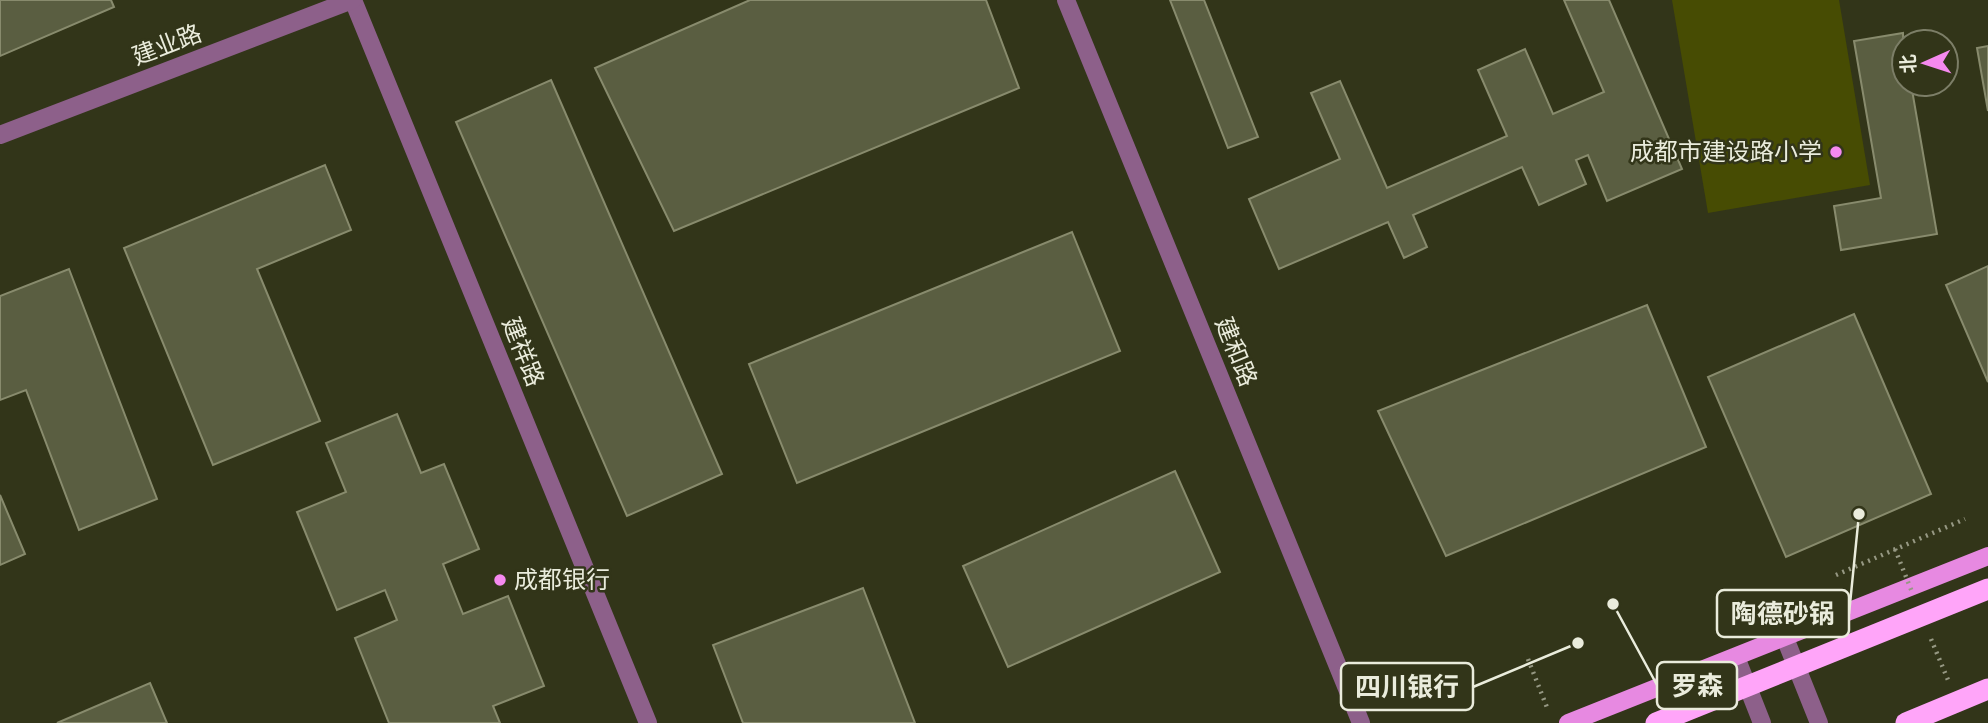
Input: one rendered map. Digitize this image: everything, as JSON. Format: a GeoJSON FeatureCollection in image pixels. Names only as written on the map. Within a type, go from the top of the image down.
{"type":"FeatureCollection","features":[{"type":"Feature","properties":{"kind":"highway"},"geometry":{"type":"LineString","coordinates":[[1656,723],[1988,589]]}},
{"type":"Feature","properties":{"kind":"highway"},"geometry":{"type":"LineString","coordinates":[[1906,723],[1988,688]]}},
{"type":"Feature","properties":{"kind":"main road"},"geometry":{"type":"LineString","coordinates":[[1568,723],[1988,556]]}},
{"type":"Feature","properties":{"kind":"street","name":"建业路"},"geometry":{"type":"LineString","coordinates":[[0,135],[353,0]]}},
{"type":"Feature","properties":{"kind":"street","name":"建祥路"},"geometry":{"type":"LineString","coordinates":[[353,0],[648,723]]}},
{"type":"Feature","properties":{"kind":"street","name":"建和路"},"geometry":{"type":"LineString","coordinates":[[1066,0],[1361,723]]}},
{"type":"Feature","properties":{"kind":"street"},"geometry":{"type":"LineString","coordinates":[[1785,638],[1819,723]]}},
{"type":"Feature","properties":{"kind":"street"},"geometry":{"type":"LineString","coordinates":[[1736,657],[1762,723]]}},
{"type":"Feature","properties":{"kind":"path"},"geometry":{"type":"LineString","coordinates":[[1836,575],[1965,519]]}},
{"type":"Feature","properties":{"kind":"path"},"geometry":{"type":"LineString","coordinates":[[1528,659],[1549,712]]}},
{"type":"Feature","properties":{"kind":"shaded area"},"geometry":{"type":"Polygon","coordinates":[[[1672,0],[1839,0],[1870,185],[1708,213],[1672,0]]]}},
{"type":"Feature","properties":{"kind":"building"},"geometry":{"type":"Polygon","coordinates":[[[0,0],[111,0],[114,7],[0,56],[0,0]]]}},
{"type":"Feature","properties":{"kind":"building"},"geometry":{"type":"Polygon","coordinates":[[[750,0],[986,0],[1019,88],[674,231],[595,68],[750,0]]]}},
{"type":"Feature","properties":{"kind":"building"},"geometry":{"type":"Polygon","coordinates":[[[1170,0],[1204,0],[1258,137],[1228,148],[1170,0]]]}},
{"type":"Feature","properties":{"kind":"building"},"geometry":{"type":"Polygon","coordinates":[[[1564,0],[1609,0],[1682,169],[1607,201],[1588,155],[1576,160],[1586,184],[1539,205],[1522,167],[1413,215],[1427,247],[1404,258],[1388,222],[1279,269],[1249,199],[1340,159],[1311,93],[1340,81],[1387,188],[1507,136],[1478,70],[1525,49],[1553,114],[1604,92],[1564,0]]]}},
{"type":"Feature","properties":{"kind":"building"},"geometry":{"type":"Polygon","coordinates":[[[1890,35],[1890,98],[1913,98],[1937,234],[1841,250],[1834,206],[1881,198],[1854,41],[1890,35]]]}},
{"type":"Feature","properties":{"kind":"building"},"geometry":{"type":"Polygon","coordinates":[[[1988,46],[1988,111],[1977,48],[1988,46]]]}},
{"type":"Feature","properties":{"kind":"building"},"geometry":{"type":"Polygon","coordinates":[[[551,80],[722,474],[627,516],[456,122],[551,80]]]}},
{"type":"Feature","properties":{"kind":"building"},"geometry":{"type":"Polygon","coordinates":[[[325,165],[351,230],[257,269],[320,421],[213,465],[124,248],[325,165]]]}},
{"type":"Feature","properties":{"kind":"building"},"geometry":{"type":"Polygon","coordinates":[[[1072,232],[1120,351],[797,483],[749,364],[1072,232]]]}},
{"type":"Feature","properties":{"kind":"building"},"geometry":{"type":"Polygon","coordinates":[[[1988,266],[1988,382],[1946,285],[1988,266]]]}},
{"type":"Feature","properties":{"kind":"building"},"geometry":{"type":"Polygon","coordinates":[[[69,269],[157,499],[79,530],[26,390],[0,400],[0,296],[69,269]]]}},
{"type":"Feature","properties":{"kind":"building"},"geometry":{"type":"Polygon","coordinates":[[[1647,305],[1706,447],[1446,556],[1378,411],[1647,305]]]}},
{"type":"Feature","properties":{"kind":"building"},"geometry":{"type":"Polygon","coordinates":[[[1854,314],[1931,494],[1786,557],[1708,377],[1854,314]]]}},
{"type":"Feature","properties":{"kind":"building"},"geometry":{"type":"Polygon","coordinates":[[[397,414],[421,473],[444,464],[479,549],[443,564],[463,614],[508,596],[544,686],[493,706],[500,723],[389,723],[355,638],[397,620],[385,590],[337,610],[297,512],[346,492],[326,443],[397,414]]]}},
{"type":"Feature","properties":{"kind":"building"},"geometry":{"type":"Polygon","coordinates":[[[1175,471],[1220,572],[1008,667],[963,566],[1175,471]]]}},
{"type":"Feature","properties":{"kind":"building"},"geometry":{"type":"Polygon","coordinates":[[[0,495],[25,554],[0,565],[0,495]]]}},
{"type":"Feature","properties":{"kind":"building"},"geometry":{"type":"Polygon","coordinates":[[[863,588],[915,723],[743,723],[713,645],[863,588]]]}},
{"type":"Feature","properties":{"kind":"building"},"geometry":{"type":"Polygon","coordinates":[[[150,683],[167,723],[57,723],[150,683]]]}},
{"type":"Feature","properties":{"kind":"place","name":"成都市建设路小学"},"geometry":{"type":"Point","coordinates":[1836,152]}},
{"type":"Feature","properties":{"kind":"place","name":"陶德砂锅"},"geometry":{"type":"Point","coordinates":[1859,514]}},
{"type":"Feature","properties":{"kind":"place","name":"成都银行"},"geometry":{"type":"Point","coordinates":[500,580]}},
{"type":"Feature","properties":{"kind":"place","name":"罗森"},"geometry":{"type":"Point","coordinates":[1613,604]}},
{"type":"Feature","properties":{"kind":"place","name":"四川银行"},"geometry":{"type":"Point","coordinates":[1578,643]}}]}
